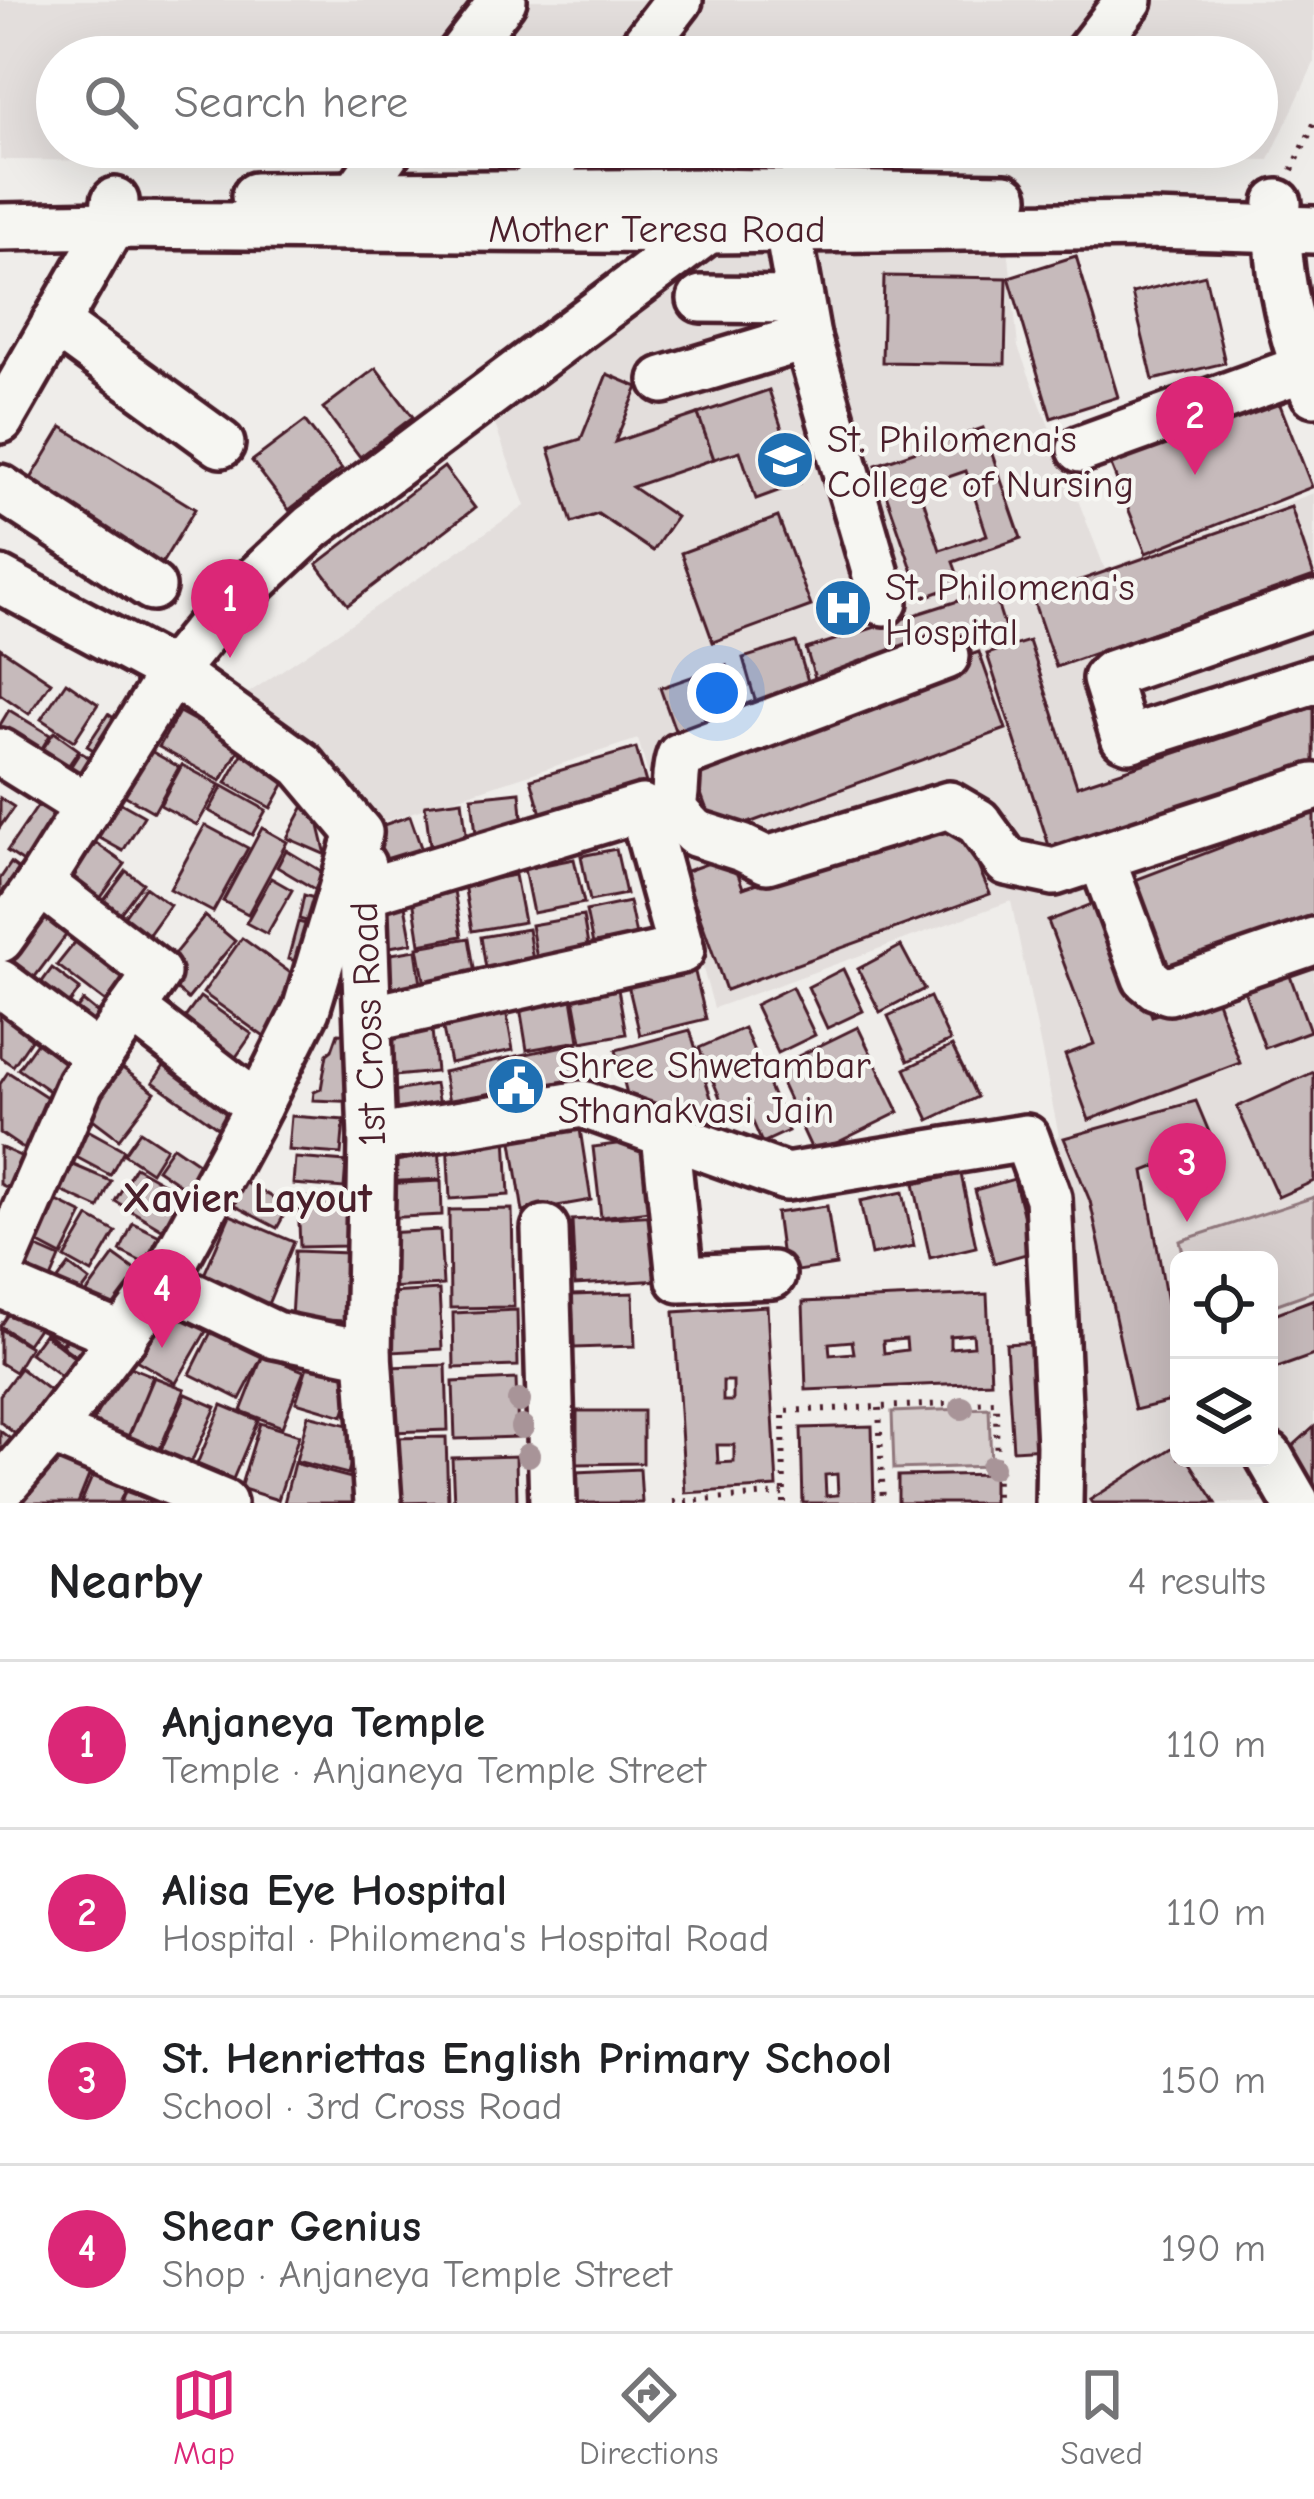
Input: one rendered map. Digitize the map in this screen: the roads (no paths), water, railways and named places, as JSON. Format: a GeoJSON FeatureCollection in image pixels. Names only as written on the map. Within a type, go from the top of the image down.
{"type":"FeatureCollection","features":[{"type":"Feature","properties":{"kind":"street"},"geometry":{"type":"LineString","coordinates":[[475,36],[503,0]]}},
{"type":"Feature","properties":{"kind":"street"},"geometry":{"type":"LineString","coordinates":[[651,36],[679,0]]}},
{"type":"Feature","properties":{"kind":"street"},"geometry":{"type":"LineString","coordinates":[[1101,36],[1129,0]]}},
{"type":"Feature","properties":{"kind":"street"},"geometry":{"type":"LineString","coordinates":[[344,211],[375,168]]}},
{"type":"Feature","properties":{"kind":"street"},"geometry":{"type":"LineString","coordinates":[[530,193],[549,168]]}},
{"type":"Feature","properties":{"kind":"street","name":"Mother Teresa Road"},"geometry":{"type":"LineString","coordinates":[[344,211],[530,193],[707,192],[1296,215]]}},
{"type":"Feature","properties":{"kind":"street","name":"Mother Teresa Road"},"geometry":{"type":"LineString","coordinates":[[0,199],[114,211],[344,211],[708,230],[1152,225],[1296,215]]}},
{"type":"Feature","properties":{"kind":"street"},"geometry":{"type":"LineString","coordinates":[[0,420],[114,211]]}},
{"type":"Feature","properties":{"kind":"street","name":"Mother Teresa Road"},"geometry":{"type":"LineString","coordinates":[[0,227],[114,211]]}},
{"type":"Feature","properties":{"kind":"street"},"geometry":{"type":"LineString","coordinates":[[1081,449],[1309,380],[1280,275],[1296,215]]}},
{"type":"Feature","properties":{"kind":"street"},"geometry":{"type":"LineString","coordinates":[[0,939],[172,672],[221,612],[311,527],[708,230]]}},
{"type":"Feature","properties":{"kind":"street"},"geometry":{"type":"LineString","coordinates":[[788,230],[803,319],[884,602]]}},
{"type":"Feature","properties":{"kind":"street"},"geometry":{"type":"LineString","coordinates":[[701,299],[803,319]]}},
{"type":"Feature","properties":{"kind":"street"},"geometry":{"type":"LineString","coordinates":[[663,380],[803,319]]}},
{"type":"Feature","properties":{"kind":"street"},"geometry":{"type":"LineString","coordinates":[[56,323],[220,444]]}},
{"type":"Feature","properties":{"kind":"street"},"geometry":{"type":"LineString","coordinates":[[0,488],[152,587]]}},
{"type":"Feature","properties":{"kind":"street"},"geometry":{"type":"LineString","coordinates":[[0,580],[172,672],[302,765],[359,833],[306,1010],[164,1282],[0,1490]]}},
{"type":"Feature","properties":{"kind":"street"},"geometry":{"type":"LineString","coordinates":[[1314,604],[1111,674],[1106,682],[1129,739],[1314,680]]}},
{"type":"Feature","properties":{"kind":"street"},"geometry":{"type":"LineString","coordinates":[[369,1019],[680,950],[659,815],[677,793],[675,771],[680,756],[946,656]]}},
{"type":"Feature","properties":{"kind":"street"},"geometry":{"type":"LineString","coordinates":[[0,752],[88,807]]}},
{"type":"Feature","properties":{"kind":"street"},"geometry":{"type":"LineString","coordinates":[[364,892],[642,808],[767,860],[949,805],[978,822],[1007,862],[1054,872],[1314,787]]}},
{"type":"Feature","properties":{"kind":"street","name":"1st Cross Road"},"geometry":{"type":"LineString","coordinates":[[359,833],[372,1138],[368,1354],[378,1503]]}},
{"type":"Feature","properties":{"kind":"street"},"geometry":{"type":"LineString","coordinates":[[1101,857],[1146,978],[1157,988],[1169,991],[1314,941]]}},
{"type":"Feature","properties":{"kind":"street"},"geometry":{"type":"LineString","coordinates":[[0,1269],[80,1084],[157,974],[40,883]]}},
{"type":"Feature","properties":{"kind":"street"},"geometry":{"type":"LineString","coordinates":[[0,983],[99,1057]]}},
{"type":"Feature","properties":{"kind":"street"},"geometry":{"type":"LineString","coordinates":[[133,1009],[258,1106]]}},
{"type":"Feature","properties":{"kind":"street"},"geometry":{"type":"LineString","coordinates":[[372,1138],[582,1104],[786,1177],[1026,1138],[1048,1198],[1059,1503]]}},
{"type":"Feature","properties":{"kind":"street"},"geometry":{"type":"LineString","coordinates":[[665,1135],[680,1279],[772,1275]]}},
{"type":"Feature","properties":{"kind":"street"},"geometry":{"type":"LineString","coordinates":[[545,1229],[554,1503]]}},
{"type":"Feature","properties":{"kind":"street"},"geometry":{"type":"LineString","coordinates":[[164,1282],[275,1335],[368,1354]]}},
{"type":"Feature","properties":{"kind":"street"},"geometry":{"type":"LineString","coordinates":[[0,1283],[124,1337]]}},
{"type":"Feature","properties":{"kind":"street"},"geometry":{"type":"LineString","coordinates":[[51,1431],[223,1503]]}},
{"type":"Feature","properties":{"kind":"street"},"geometry":{"type":"LineString","coordinates":[[1275,1467],[1296,1503]]}},
{"type":"Feature","properties":{"kind":"place","name":"St. Philomena's College of Nursing"},"geometry":{"type":"Point","coordinates":[785,460]}},
{"type":"Feature","properties":{"kind":"place","name":"Alisa Eye Hospital"},"geometry":{"type":"Point","coordinates":[1195,475]}},
{"type":"Feature","properties":{"kind":"place","name":"St. Philomena's Hospital"},"geometry":{"type":"Point","coordinates":[843,608]}},
{"type":"Feature","properties":{"kind":"place","name":"Anjaneya Temple"},"geometry":{"type":"Point","coordinates":[230,658]}},
{"type":"Feature","properties":{"kind":"place","name":"Shree Shwetambar Sthanakvasi Jain"},"geometry":{"type":"Point","coordinates":[516,1086]}},
{"type":"Feature","properties":{"kind":"place","name":"St. Henriettas English Primary School"},"geometry":{"type":"Point","coordinates":[1187,1222]}},
{"type":"Feature","properties":{"kind":"place","name":"Shear Genius"},"geometry":{"type":"Point","coordinates":[162,1348]}},
{"type":"Feature","properties":{"kind":"district","name":"Xavier Layout"},"geometry":{"type":"Point","coordinates":[247,1197]}}]}
